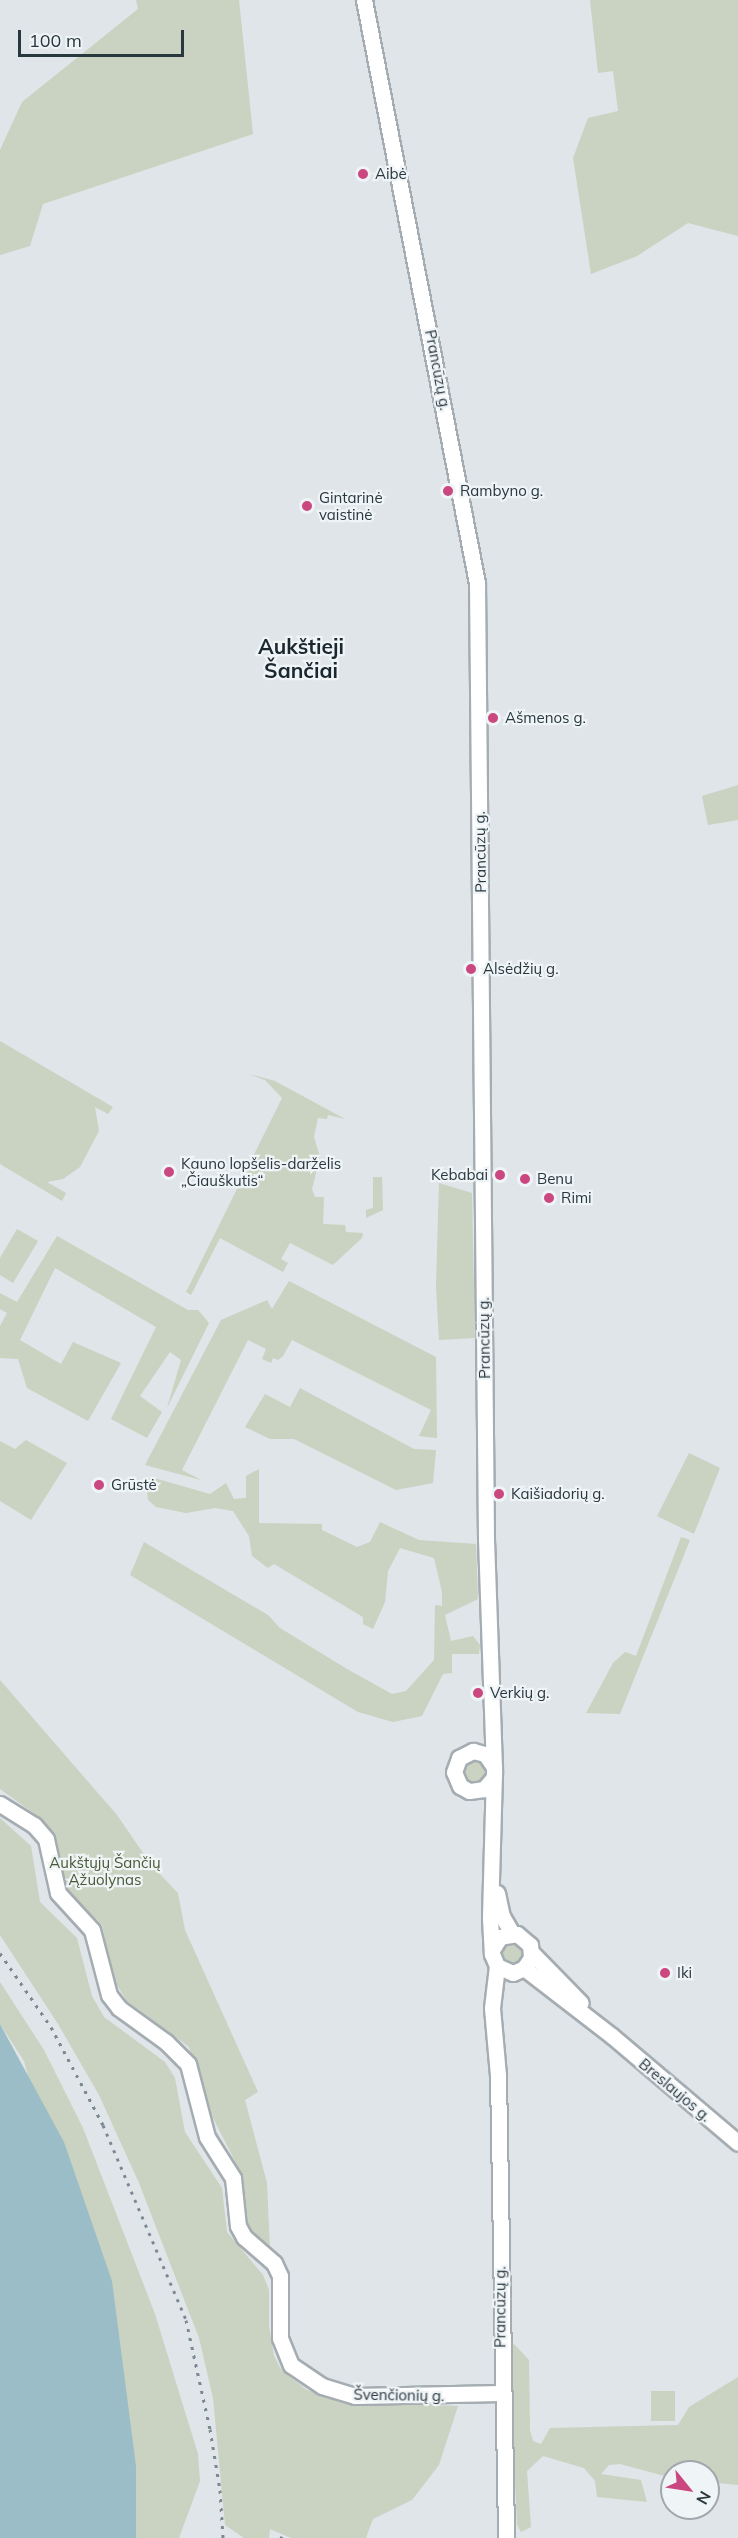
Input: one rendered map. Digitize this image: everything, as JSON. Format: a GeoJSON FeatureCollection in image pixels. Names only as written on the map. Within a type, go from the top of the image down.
{"type":"FeatureCollection","features":[{"type":"Feature","properties":{"kind":"street","name":"Prancūzų g."},"geometry":{"type":"LineString","coordinates":[[364,0],[477,583],[485,1531],[494,1772],[492,1825],[494,1878],[490,1918],[493,1948]]}},
{"type":"Feature","properties":{"kind":"street","name":"Prancūzų g."},"geometry":{"type":"LineString","coordinates":[[474,1751],[491,1715]]}},
{"type":"Feature","properties":{"kind":"street"},"geometry":{"type":"LineString","coordinates":[[474,1751],[489,1757],[494,1772],[484,1789],[475,1791],[460,1786],[454,1772],[459,1758],[474,1751]]}},
{"type":"Feature","properties":{"kind":"street","name":"Prancūzų g."},"geometry":{"type":"LineString","coordinates":[[475,1791],[485,1803],[492,1825]]}},
{"type":"Feature","properties":{"kind":"street","name":"Švenčionių g."},"geometry":{"type":"LineString","coordinates":[[0,1804],[34,1825],[46,1839],[58,1893],[92,1930],[109,1995],[119,2008],[166,2042],[188,2064],[207,2137],[233,2178],[238,2226],[243,2237],[274,2263],[280,2276],[280,2338],[291,2365],[322,2386],[355,2396],[501,2393]]}},
{"type":"Feature","properties":{"kind":"street","name":"Prancūzų g."},"geometry":{"type":"LineString","coordinates":[[494,1878],[502,1916],[512,1933]]}},
{"type":"Feature","properties":{"kind":"street"},"geometry":{"type":"LineString","coordinates":[[512,1933],[526,1939],[531,1952],[519,1970],[497,1966],[493,1948],[500,1937],[512,1933]]}},
{"type":"Feature","properties":{"kind":"street","name":"Breslaujos g."},"geometry":{"type":"LineString","coordinates":[[531,1952],[612,2036]]}},
{"type":"Feature","properties":{"kind":"street","name":"Prancūzų g."},"geometry":{"type":"LineString","coordinates":[[497,1966],[492,2008],[498,2075]]}},
{"type":"Feature","properties":{"kind":"street","name":"Prancūzų g."},"geometry":{"type":"LineString","coordinates":[[506,2538],[501,2393],[498,2075],[504,1988],[519,1970]]}},
{"type":"Feature","properties":{"kind":"street","name":"Breslaujos g."},"geometry":{"type":"LineString","coordinates":[[519,1970],[612,2036],[738,2143]]}},
{"type":"Feature","properties":{"kind":"green space"},"geometry":{"type":"Polygon","coordinates":[[[136,0],[239,0],[253,134],[43,204],[30,246],[0,255],[0,150],[22,102],[138,9],[136,0]]]}},
{"type":"Feature","properties":{"kind":"green space"},"geometry":{"type":"Polygon","coordinates":[[[590,0],[738,0],[738,236],[688,223],[637,256],[591,274],[573,158],[588,118],[618,111],[613,71],[598,73],[590,0]]]}},
{"type":"Feature","properties":{"kind":"green space"},"geometry":{"type":"Polygon","coordinates":[[[738,785],[738,820],[708,825],[702,796],[738,785]]]}},
{"type":"Feature","properties":{"kind":"green space"},"geometry":{"type":"Polygon","coordinates":[[[0,1041],[113,1107],[108,1114],[95,1107],[99,1131],[80,1167],[63,1179],[47,1182],[66,1193],[62,1201],[0,1164],[0,1041]]]}},
{"type":"Feature","properties":{"kind":"green space"},"geometry":{"type":"Polygon","coordinates":[[[249,1074],[275,1081],[345,1119],[328,1115],[327,1119],[318,1118],[314,1137],[320,1157],[312,1189],[315,1197],[324,1197],[323,1224],[345,1225],[346,1232],[363,1233],[362,1238],[333,1265],[290,1243],[281,1259],[288,1263],[283,1272],[220,1238],[191,1295],[186,1292],[282,1098],[265,1080],[249,1074]]]}},
{"type":"Feature","properties":{"kind":"green space"},"geometry":{"type":"Polygon","coordinates":[[[373,1177],[382,1177],[383,1210],[366,1218],[366,1210],[373,1208],[373,1177]]]}},
{"type":"Feature","properties":{"kind":"green space"},"geometry":{"type":"Polygon","coordinates":[[[439,1183],[472,1193],[475,1338],[439,1340],[436,1286],[439,1183]]]}},
{"type":"Feature","properties":{"kind":"green space"},"geometry":{"type":"Polygon","coordinates":[[[17,1229],[38,1241],[13,1283],[0,1275],[0,1258],[17,1229]]]}},
{"type":"Feature","properties":{"kind":"green space"},"geometry":{"type":"Polygon","coordinates":[[[57,1236],[188,1310],[198,1310],[209,1323],[167,1408],[181,1360],[170,1352],[140,1396],[162,1412],[147,1438],[111,1419],[156,1327],[55,1268],[20,1340],[61,1364],[73,1342],[121,1363],[88,1421],[27,1388],[18,1359],[0,1358],[0,1326],[7,1313],[0,1309],[0,1293],[17,1302],[57,1236]]]}},
{"type":"Feature","properties":{"kind":"green space"},"geometry":{"type":"Polygon","coordinates":[[[289,1281],[436,1357],[437,1438],[419,1436],[431,1410],[292,1340],[283,1356],[278,1360],[273,1358],[271,1363],[262,1359],[266,1349],[248,1340],[182,1470],[201,1480],[145,1465],[221,1320],[267,1300],[272,1309],[289,1281]]]}},
{"type":"Feature","properties":{"kind":"green space"},"geometry":{"type":"Polygon","coordinates":[[[300,1388],[414,1449],[436,1450],[433,1483],[396,1490],[294,1439],[270,1439],[245,1427],[265,1394],[290,1407],[300,1388]]]}},
{"type":"Feature","properties":{"kind":"green space"},"geometry":{"type":"Polygon","coordinates":[[[26,1440],[67,1463],[31,1520],[0,1501],[0,1441],[15,1449],[26,1440]]]}},
{"type":"Feature","properties":{"kind":"green space"},"geometry":{"type":"Polygon","coordinates":[[[689,1453],[720,1468],[694,1534],[657,1516],[689,1453]]]}},
{"type":"Feature","properties":{"kind":"green space"},"geometry":{"type":"Polygon","coordinates":[[[259,1469],[259,1523],[322,1524],[322,1530],[357,1547],[370,1542],[380,1522],[419,1540],[476,1544],[478,1599],[445,1615],[451,1641],[473,1636],[480,1645],[479,1654],[452,1654],[452,1673],[443,1674],[422,1716],[393,1722],[358,1712],[130,1575],[144,1542],[268,1615],[280,1628],[347,1669],[392,1694],[406,1691],[434,1660],[435,1605],[442,1606],[442,1592],[434,1558],[400,1548],[388,1571],[385,1602],[373,1629],[363,1624],[363,1617],[274,1564],[268,1568],[252,1556],[249,1536],[233,1511],[215,1508],[186,1513],[156,1507],[148,1500],[146,1485],[149,1478],[210,1494],[226,1483],[234,1499],[246,1498],[246,1476],[259,1469]]]}},
{"type":"Feature","properties":{"kind":"green space"},"geometry":{"type":"Polygon","coordinates":[[[681,1537],[690,1540],[620,1714],[586,1713],[613,1663],[625,1652],[636,1656],[681,1537]]]}},
{"type":"Feature","properties":{"kind":"green space","name":"Aukštųjų Šančių Ąžuolynas"},"geometry":{"type":"Polygon","coordinates":[[[0,1680],[117,1815],[152,1866],[178,1893],[185,1930],[258,2092],[245,2100],[267,2183],[270,2250],[253,2237],[246,2224],[241,2173],[207,2106],[189,2047],[127,2001],[113,1979],[102,1925],[69,1892],[51,1831],[39,1817],[0,1789],[0,1680]]]}},
{"type":"Feature","properties":{"kind":"green space"},"geometry":{"type":"Polygon","coordinates":[[[474,1759],[483,1762],[486,1771],[483,1780],[474,1783],[465,1780],[462,1771],[465,1762],[474,1759]]]}},
{"type":"Feature","properties":{"kind":"green space"},"geometry":{"type":"Polygon","coordinates":[[[0,1818],[31,1846],[40,1902],[77,1938],[92,1996],[104,2017],[165,2062],[175,2078],[185,2132],[222,2188],[227,2232],[263,2275],[269,2290],[269,2326],[274,2356],[282,2371],[307,2390],[346,2402],[458,2406],[439,2465],[412,2500],[373,2519],[366,2538],[291,2538],[270,2529],[269,2538],[244,2538],[225,2525],[213,2398],[199,2338],[139,2183],[99,2095],[58,2024],[0,1935],[0,1818]]]}},
{"type":"Feature","properties":{"kind":"green space"},"geometry":{"type":"Polygon","coordinates":[[[512,1941],[520,1945],[524,1953],[520,1961],[512,1965],[504,1961],[500,1953],[504,1945],[512,1941]]]}},
{"type":"Feature","properties":{"kind":"green space"},"geometry":{"type":"Polygon","coordinates":[[[0,1982],[44,2050],[83,2128],[155,2314],[198,2454],[200,2481],[179,2538],[136,2538],[136,2466],[24,2061],[0,2024],[0,1982]]]}},
{"type":"Feature","properties":{"kind":"green space"},"geometry":{"type":"Polygon","coordinates":[[[514,2344],[529,2360],[530,2430],[533,2441],[541,2444],[550,2428],[678,2425],[689,2407],[738,2377],[738,2485],[720,2483],[720,2460],[660,2460],[660,2475],[620,2464],[609,2465],[601,2474],[641,2480],[647,2502],[597,2497],[595,2481],[584,2468],[543,2456],[527,2471],[531,2527],[521,2532],[517,2525],[509,2349],[514,2344]]]}},
{"type":"Feature","properties":{"kind":"green space"},"geometry":{"type":"Polygon","coordinates":[[[651,2391],[675,2391],[675,2421],[651,2421],[651,2391]]]}},
{"type":"Feature","properties":{"kind":"water"},"geometry":{"type":"Polygon","coordinates":[[[0,2024],[64,2142],[112,2281],[136,2466],[136,2538],[0,2538],[0,2024]]]}},
{"type":"Feature","properties":{"kind":"railway"},"geometry":{"type":"LineString","coordinates":[[0,1953],[51,2027],[103,2125],[186,2320],[210,2429],[220,2490],[223,2538]]}},
{"type":"Feature","properties":{"kind":"place","name":"Aibė"},"geometry":{"type":"Point","coordinates":[363,174]}},
{"type":"Feature","properties":{"kind":"place","name":"Rambyno g."},"geometry":{"type":"Point","coordinates":[448,491]}},
{"type":"Feature","properties":{"kind":"place","name":"Gintarinė vaistinė"},"geometry":{"type":"Point","coordinates":[307,506]}},
{"type":"Feature","properties":{"kind":"place","name":"Ašmenos g."},"geometry":{"type":"Point","coordinates":[493,718]}},
{"type":"Feature","properties":{"kind":"place","name":"Alsėdžių g."},"geometry":{"type":"Point","coordinates":[471,969]}},
{"type":"Feature","properties":{"kind":"place","name":"Kauno lopšelis-darželis „Čiauškutis“"},"geometry":{"type":"Point","coordinates":[169,1172]}},
{"type":"Feature","properties":{"kind":"place","name":"Kebabai"},"geometry":{"type":"Point","coordinates":[500,1175]}},
{"type":"Feature","properties":{"kind":"place","name":"Benu"},"geometry":{"type":"Point","coordinates":[525,1179]}},
{"type":"Feature","properties":{"kind":"place","name":"Rimi"},"geometry":{"type":"Point","coordinates":[549,1198]}},
{"type":"Feature","properties":{"kind":"place","name":"Grūstė"},"geometry":{"type":"Point","coordinates":[99,1485]}},
{"type":"Feature","properties":{"kind":"place","name":"Kaišiadorių g."},"geometry":{"type":"Point","coordinates":[499,1494]}},
{"type":"Feature","properties":{"kind":"place","name":"Verkių g."},"geometry":{"type":"Point","coordinates":[478,1693]}},
{"type":"Feature","properties":{"kind":"place","name":"Iki"},"geometry":{"type":"Point","coordinates":[665,1973]}},
{"type":"Feature","properties":{"kind":"district","name":"Aukštieji Šančiai"},"geometry":{"type":"Point","coordinates":[301,658]}}]}
